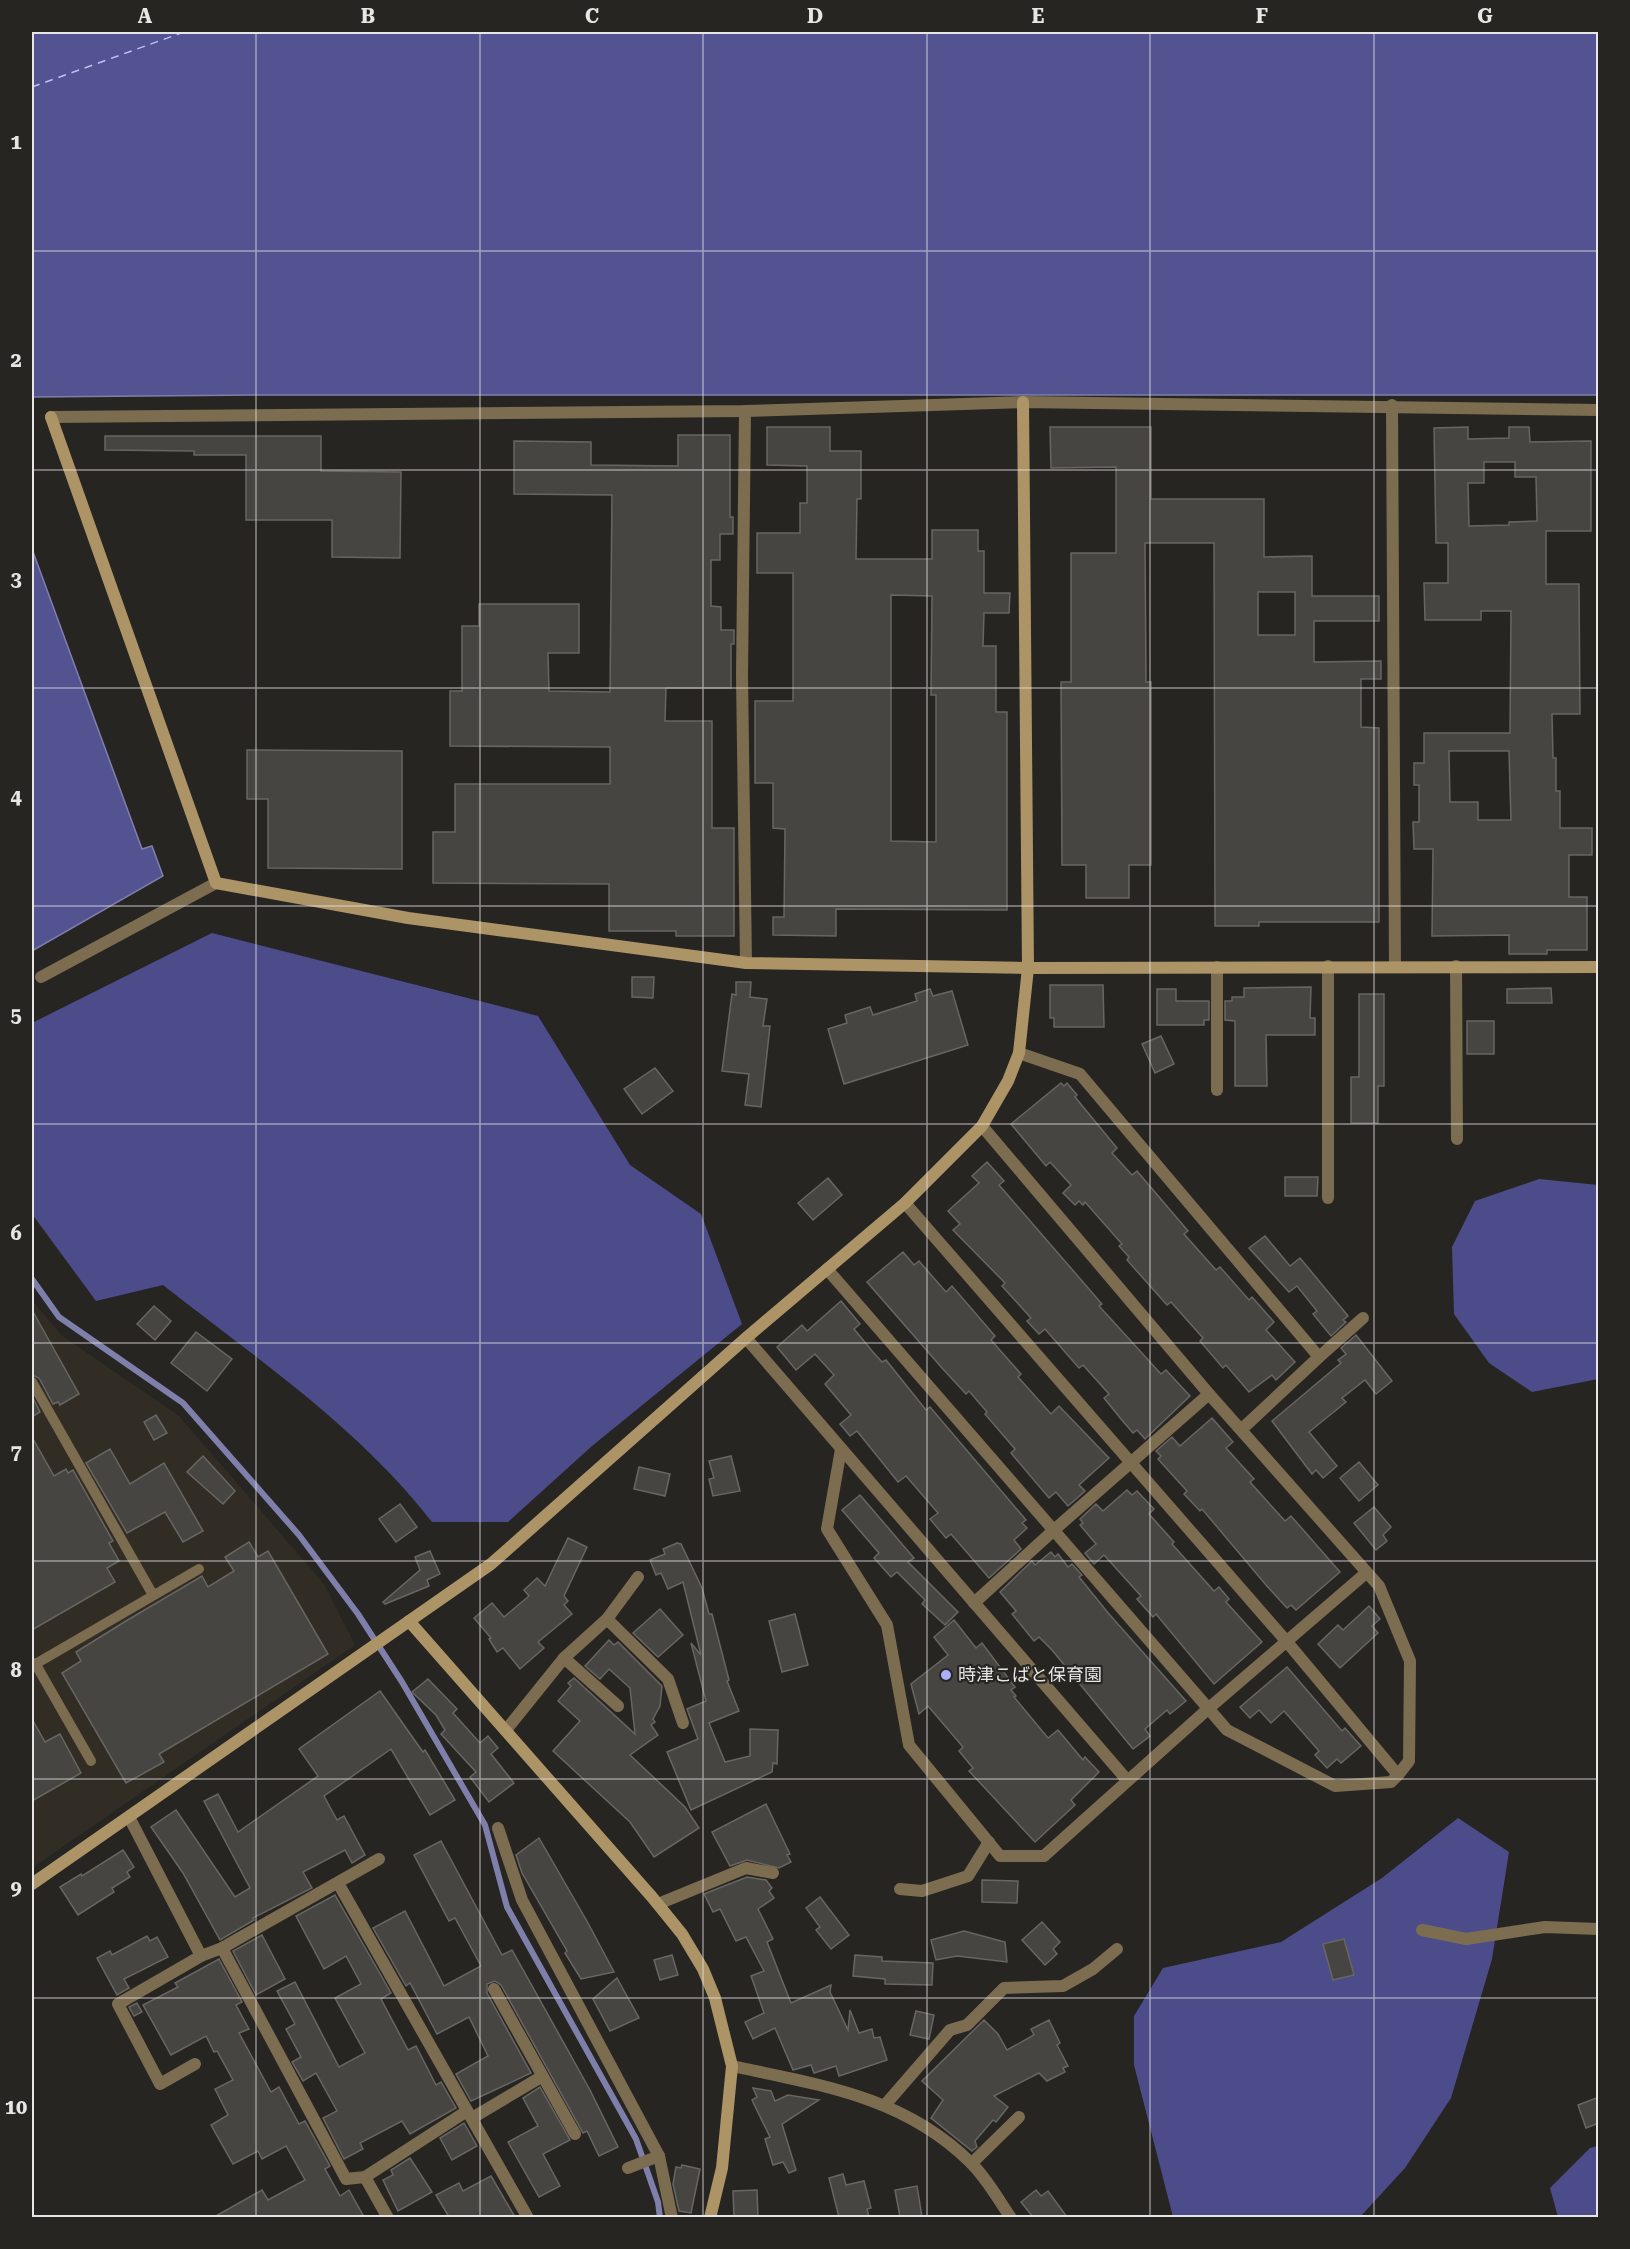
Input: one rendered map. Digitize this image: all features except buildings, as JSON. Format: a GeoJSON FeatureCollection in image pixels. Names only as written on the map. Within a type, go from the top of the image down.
{"type":"FeatureCollection","features":[{"type":"Feature","properties":{"kind":"street"},"geometry":{"type":"LineString","coordinates":[[32,1884],[491,1564],[746,1338],[905,1203],[982,1126],[1008,1081],[1019,1053],[1028,968],[1023,402]]}},
{"type":"Feature","properties":{"kind":"street"},"geometry":{"type":"LineString","coordinates":[[216,884],[51,417],[745,411],[1023,402],[1392,405],[1599,410]]}},
{"type":"Feature","properties":{"kind":"street"},"geometry":{"type":"LineString","coordinates":[[1392,405],[1395,966]]}},
{"type":"Feature","properties":{"kind":"street"},"geometry":{"type":"LineString","coordinates":[[745,411],[742,675],[746,963]]}},
{"type":"Feature","properties":{"kind":"street"},"geometry":{"type":"LineString","coordinates":[[41,977],[216,884],[408,918],[746,963],[1028,968],[1599,967]]}},
{"type":"Feature","properties":{"kind":"street"},"geometry":{"type":"LineString","coordinates":[[1328,966],[1328,1198]]}},
{"type":"Feature","properties":{"kind":"street"},"geometry":{"type":"LineString","coordinates":[[1456,966],[1457,1139]]}},
{"type":"Feature","properties":{"kind":"street"},"geometry":{"type":"LineString","coordinates":[[1216,967],[1218,1090]]}},
{"type":"Feature","properties":{"kind":"street"},"geometry":{"type":"LineString","coordinates":[[1019,1053],[1080,1074],[1319,1357]]}},
{"type":"Feature","properties":{"kind":"street"},"geometry":{"type":"LineString","coordinates":[[827,1269],[1227,1730],[1335,1786],[1390,1782],[1398,1775],[1409,1761],[1410,1661],[1378,1586],[1209,1394],[982,1126]]}},
{"type":"Feature","properties":{"kind":"street"},"geometry":{"type":"LineString","coordinates":[[905,1203],[1287,1642],[1398,1775]]}},
{"type":"Feature","properties":{"kind":"street"},"geometry":{"type":"LineString","coordinates":[[1242,1429],[1363,1318]]}},
{"type":"Feature","properties":{"kind":"street"},"geometry":{"type":"LineString","coordinates":[[746,1338],[1127,1780]]}},
{"type":"Feature","properties":{"kind":"street"},"geometry":{"type":"LineString","coordinates":[[974,1604],[1054,1530],[1209,1394]]}},
{"type":"Feature","properties":{"kind":"street"},"geometry":{"type":"LineString","coordinates":[[841,1449],[827,1529],[887,1625],[909,1744],[1000,1856],[1044,1856],[1127,1780],[1366,1573]]}},
{"type":"Feature","properties":{"kind":"street"},"geometry":{"type":"LineString","coordinates":[[507,1730],[564,1658],[607,1618],[638,1577]]}},
{"type":"Feature","properties":{"kind":"street"},"geometry":{"type":"LineString","coordinates":[[607,1618],[668,1679],[682,1724]]}},
{"type":"Feature","properties":{"kind":"street"},"geometry":{"type":"LineString","coordinates":[[409,1621],[658,1904],[682,1934],[703,1969],[715,1998],[732,2066],[722,2168],[710,2217]]}},
{"type":"Feature","properties":{"kind":"street"},"geometry":{"type":"LineString","coordinates":[[564,1658],[618,1706]]}},
{"type":"Feature","properties":{"kind":"street"},"geometry":{"type":"LineString","coordinates":[[129,1817],[201,1956]]}},
{"type":"Feature","properties":{"kind":"street"},"geometry":{"type":"LineString","coordinates":[[498,1828],[522,1900],[659,2156],[672,2217]]}},
{"type":"Feature","properties":{"kind":"street"},"geometry":{"type":"LineString","coordinates":[[900,1889],[922,1891],[968,1876],[989,1842]]}},
{"type":"Feature","properties":{"kind":"street"},"geometry":{"type":"LineString","coordinates":[[195,2064],[160,2084],[118,2004],[201,1956],[222,1948],[379,1858]]}},
{"type":"Feature","properties":{"kind":"street"},"geometry":{"type":"LineString","coordinates":[[658,1904],[746,1868],[772,1873]]}},
{"type":"Feature","properties":{"kind":"street"},"geometry":{"type":"LineString","coordinates":[[338,1883],[528,2217]]}},
{"type":"Feature","properties":{"kind":"street"},"geometry":{"type":"LineString","coordinates":[[1422,1930],[1466,1940],[1545,1927],[1599,1929]]}},
{"type":"Feature","properties":{"kind":"street"},"geometry":{"type":"LineString","coordinates":[[222,1948],[346,2179],[365,2177],[470,2114],[541,2077]]}},
{"type":"Feature","properties":{"kind":"street"},"geometry":{"type":"LineString","coordinates":[[885,2105],[950,2030],[967,2025],[1004,1988],[1063,1986],[1093,1969],[1117,1949]]}},
{"type":"Feature","properties":{"kind":"street"},"geometry":{"type":"LineString","coordinates":[[494,1989],[574,2134]]}},
{"type":"Feature","properties":{"kind":"street"},"geometry":{"type":"LineString","coordinates":[[732,2066],[861,2095],[885,2105],[939,2136],[972,2163],[1011,2217]]}},
{"type":"Feature","properties":{"kind":"street"},"geometry":{"type":"LineString","coordinates":[[972,2163],[1018,2117]]}},
{"type":"Feature","properties":{"kind":"street"},"geometry":{"type":"LineString","coordinates":[[628,2168],[659,2156]]}},
{"type":"Feature","properties":{"kind":"street"},"geometry":{"type":"LineString","coordinates":[[365,2177],[388,2217]]}},
{"type":"Feature","properties":{"kind":"lane"},"geometry":{"type":"LineString","coordinates":[[32,1382],[153,1595]]}},
{"type":"Feature","properties":{"kind":"lane"},"geometry":{"type":"LineString","coordinates":[[92,1761],[33,1664],[199,1569]]}},
{"type":"Feature","properties":{"kind":"shaded area"},"geometry":{"type":"Polygon","coordinates":[[[32,32],[1598,32],[1598,395],[32,397],[32,32]]]}},
{"type":"Feature","properties":{"kind":"shaded area"},"geometry":{"type":"Polygon","coordinates":[[[32,549],[142,849],[152,846],[163,876],[32,951],[32,549]]]}},
{"type":"Feature","properties":{"kind":"shaded area"},"geometry":{"type":"Polygon","coordinates":[[[212,933],[538,1016],[630,1165],[701,1214],[742,1324],[592,1446],[508,1522],[432,1522],[372,1455],[339,1425],[270,1367],[163,1285],[96,1301],[32,1214],[32,1023],[212,933]]]}},
{"type":"Feature","properties":{"kind":"shaded area"},"geometry":{"type":"Polygon","coordinates":[[[1539,1179],[1598,1185],[1598,1379],[1532,1392],[1489,1363],[1454,1314],[1452,1247],[1475,1201],[1539,1179]]]}},
{"type":"Feature","properties":{"kind":"shaded area"},"geometry":{"type":"Polygon","coordinates":[[[32,1300],[61,1335],[179,1416],[324,1584],[355,1645],[32,1868],[32,1300]]]}},
{"type":"Feature","properties":{"kind":"shaded area"},"geometry":{"type":"Polygon","coordinates":[[[1458,1818],[1509,1852],[1492,1959],[1451,2098],[1405,2168],[1360,2217],[1173,2217],[1134,2065],[1134,2016],[1163,1968],[1281,1942],[1382,1878],[1458,1818]]]}},
{"type":"Feature","properties":{"kind":"shaded area"},"geometry":{"type":"Polygon","coordinates":[[[1598,2146],[1598,2217],[1558,2217],[1550,2188],[1590,2148],[1598,2146]]]}},
{"type":"Feature","properties":{"kind":"waterway"},"geometry":{"type":"LineString","coordinates":[[32,1279],[59,1317],[183,1403],[299,1535],[358,1614],[402,1682],[485,1825],[507,1907],[636,2139],[658,2202],[660,2218]]}},
{"type":"Feature","properties":{"kind":"ferry route"},"geometry":{"type":"LineString","coordinates":[[32,87],[184,32]]}},
{"type":"Feature","properties":{"kind":"place","name":"時津こばと保育園"},"geometry":{"type":"Point","coordinates":[946,1675]}}]}
